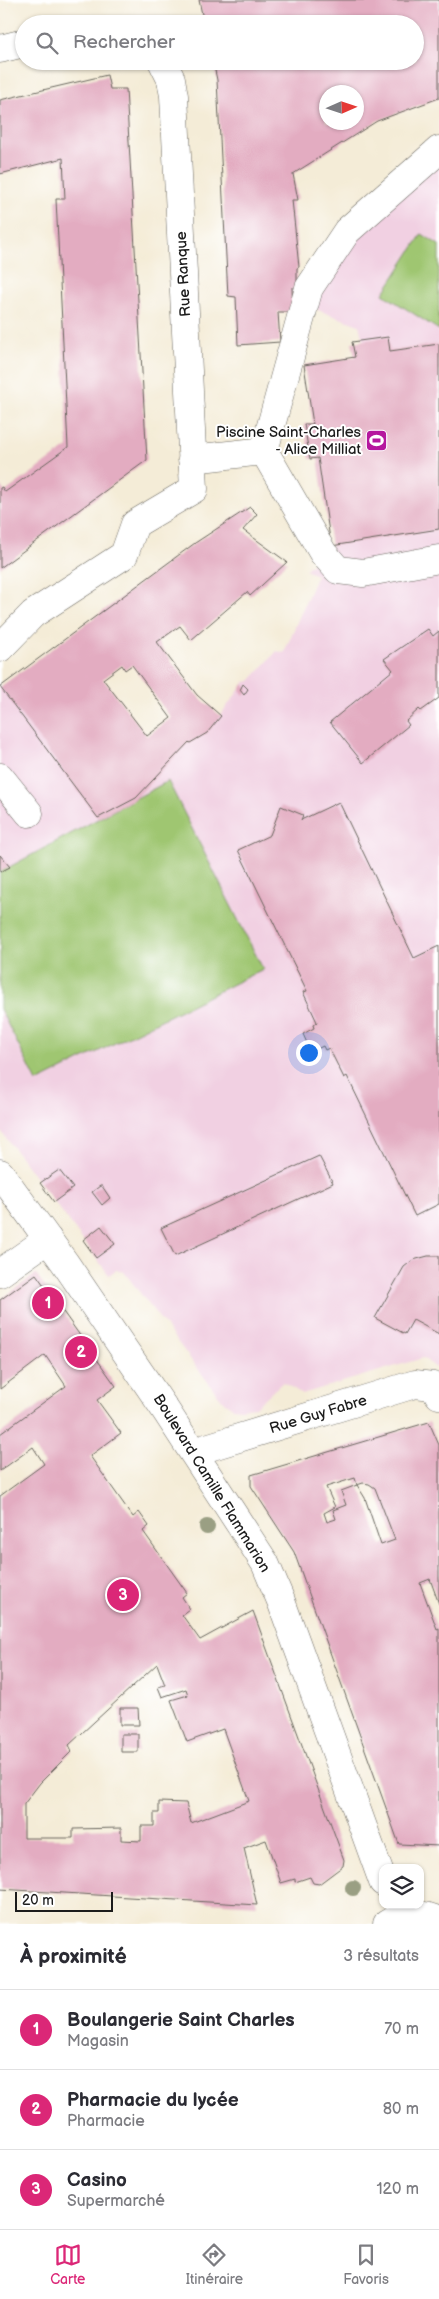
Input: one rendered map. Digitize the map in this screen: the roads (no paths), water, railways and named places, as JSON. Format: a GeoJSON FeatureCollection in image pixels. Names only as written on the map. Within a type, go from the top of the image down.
{"type":"FeatureCollection","features":[{"type":"Feature","properties":{"kind":"street"},"geometry":{"type":"LineString","coordinates":[[0,49],[15,45]]}},
{"type":"Feature","properties":{"kind":"street","name":"Rue Ranque"},"geometry":{"type":"LineString","coordinates":[[0,648],[33,614],[124,555],[135,524],[194,489],[174,96],[171,79],[166,70]]}},
{"type":"Feature","properties":{"kind":"street"},"geometry":{"type":"LineString","coordinates":[[439,150],[347,231],[309,288],[264,451],[323,553],[338,570],[363,573],[439,559]]}},
{"type":"Feature","properties":{"kind":"street"},"geometry":{"type":"LineString","coordinates":[[192,459],[264,451]]}},
{"type":"Feature","properties":{"kind":"street"},"geometry":{"type":"LineString","coordinates":[[0,777],[29,813]]}},
{"type":"Feature","properties":{"kind":"street","name":"Boulevard Camille Flammarion"},"geometry":{"type":"LineString","coordinates":[[0,1173],[48,1239],[193,1452],[265,1563],[281,1601],[379,1871]]}},
{"type":"Feature","properties":{"kind":"street"},"geometry":{"type":"LineString","coordinates":[[0,1273],[48,1239]]}},
{"type":"Feature","properties":{"kind":"street","name":"Rue Guy Fabre"},"geometry":{"type":"LineString","coordinates":[[193,1452],[415,1384],[437,1386]]}},
{"type":"Feature","properties":{"kind":"street"},"geometry":{"type":"LineString","coordinates":[[391,1916],[412,1914],[429,1916],[439,1921]]}},
{"type":"Feature","properties":{"kind":"place","name":"Piscine Saint-Charles - Alice Milliat"},"geometry":{"type":"Point","coordinates":[377,441]}},
{"type":"Feature","properties":{"kind":"place","name":"Boulangerie Saint Charles"},"geometry":{"type":"Point","coordinates":[48,1303]}},
{"type":"Feature","properties":{"kind":"place","name":"Pharmacie du lycée"},"geometry":{"type":"Point","coordinates":[81,1352]}},
{"type":"Feature","properties":{"kind":"place","name":"Casino"},"geometry":{"type":"Point","coordinates":[123,1595]}}]}
